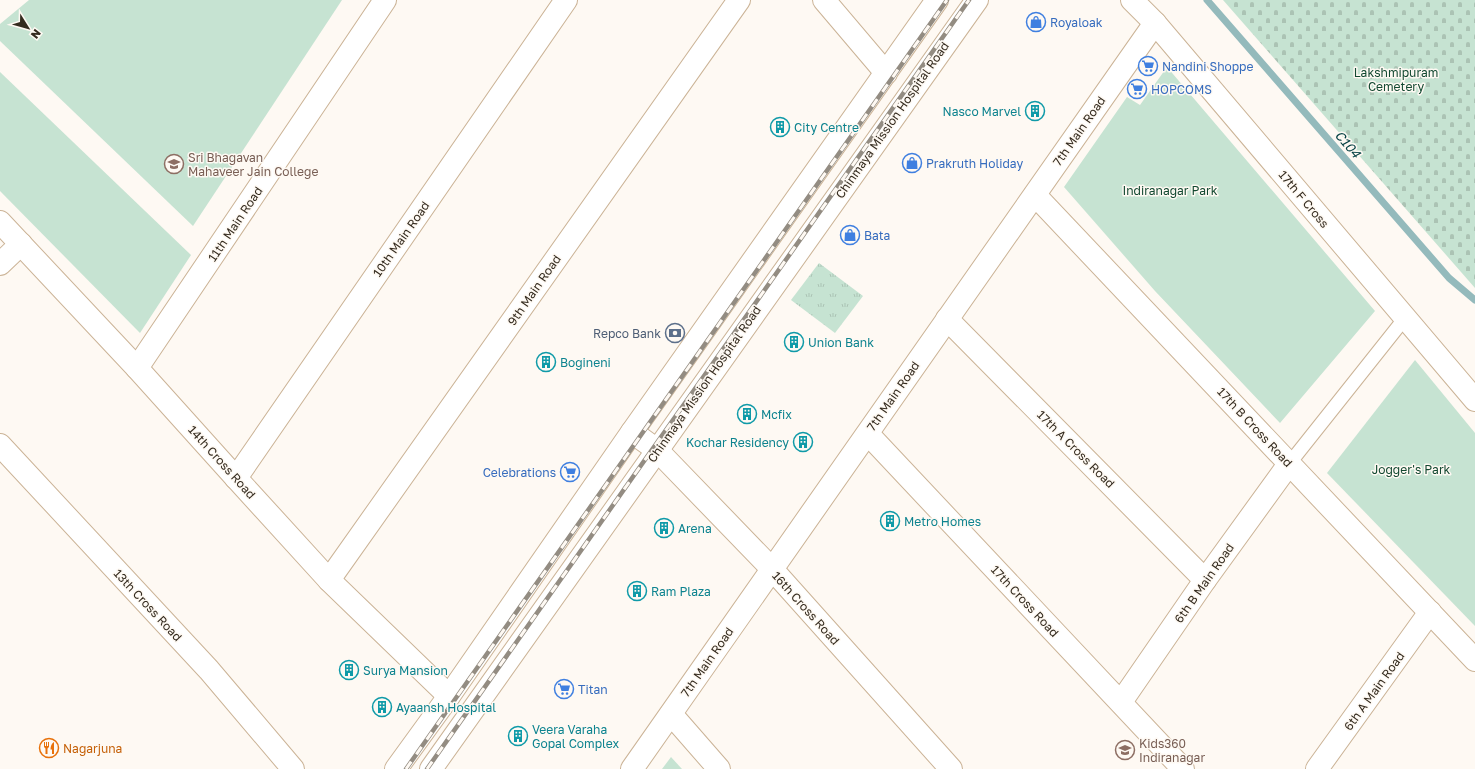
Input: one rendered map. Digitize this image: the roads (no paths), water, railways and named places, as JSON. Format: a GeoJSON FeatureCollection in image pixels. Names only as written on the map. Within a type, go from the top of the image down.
{"type":"FeatureCollection","features":[{"type":"Feature","properties":{"kind":"street","name":"11th Main Road"},"geometry":{"type":"LineString","coordinates":[[138,368],[385,0]]}},
{"type":"Feature","properties":{"kind":"street","name":"10th Main Road"},"geometry":{"type":"LineString","coordinates":[[236,478],[566,0]]}},
{"type":"Feature","properties":{"kind":"street","name":"9th Main Road"},"geometry":{"type":"LineString","coordinates":[[329,580],[739,0]]}},
{"type":"Feature","properties":{"kind":"street"},"geometry":{"type":"LineString","coordinates":[[824,0],[886,73]]}},
{"type":"Feature","properties":{"kind":"street"},"geometry":{"type":"LineString","coordinates":[[396,769],[449,696],[632,432],[937,0]]}},
{"type":"Feature","properties":{"kind":"street","name":"Chinmaya Mission Hospital Road"},"geometry":{"type":"LineString","coordinates":[[431,769],[977,0]]}},
{"type":"Feature","properties":{"kind":"street","name":"17th F Cross"},"geometry":{"type":"LineString","coordinates":[[1132,0],[1155,23],[1475,400]]}},
{"type":"Feature","properties":{"kind":"street","name":"7th Main Road"},"geometry":{"type":"LineString","coordinates":[[632,769],[1155,23]]}},
{"type":"Feature","properties":{"kind":"street","name":"17th B Cross Road"},"geometry":{"type":"LineString","coordinates":[[1035,195],[1475,660]]}},
{"type":"Feature","properties":{"kind":"street","name":"14th Cross Road"},"geometry":{"type":"LineString","coordinates":[[0,222],[138,368],[329,580],[449,696]]}},
{"type":"Feature","properties":{"kind":"street"},"geometry":{"type":"LineString","coordinates":[[0,264],[21,244]]}},
{"type":"Feature","properties":{"kind":"street","name":"17th A Cross Road"},"geometry":{"type":"LineString","coordinates":[[947,318],[1205,580]]}},
{"type":"Feature","properties":{"kind":"street","name":"16th Cross Road"},"geometry":{"type":"LineString","coordinates":[[632,432],[657,450],[772,569],[951,769]]}},
{"type":"Feature","properties":{"kind":"street","name":"17th Cross Road"},"geometry":{"type":"LineString","coordinates":[[868,434],[1183,769]]}},
{"type":"Feature","properties":{"kind":"street","name":"13th Cross Road"},"geometry":{"type":"LineString","coordinates":[[0,445],[208,670],[293,769]]}},
{"type":"Feature","properties":{"kind":"street","name":"6th B Main Road"},"geometry":{"type":"LineString","coordinates":[[1120,702],[1205,580],[1289,464]]}},
{"type":"Feature","properties":{"kind":"street","name":"6th A Main Road"},"geometry":{"type":"LineString","coordinates":[[1317,769],[1430,612]]}},
{"type":"Feature","properties":{"kind":"street"},"geometry":{"type":"LineString","coordinates":[[671,714],[719,769]]}},
{"type":"Feature","properties":{"kind":"lane"},"geometry":{"type":"LineString","coordinates":[[1289,464],[1405,318]]}},
{"type":"Feature","properties":{"kind":"waterway","name":"C104"},"geometry":{"type":"LineString","coordinates":[[1207,0],[1449,278],[1475,300]]}},
{"type":"Feature","properties":{"kind":"railway"},"geometry":{"type":"LineString","coordinates":[[406,769],[947,0]]}},
{"type":"Feature","properties":{"kind":"railway"},"geometry":{"type":"LineString","coordinates":[[427,769],[969,0]]}},
{"type":"Feature","properties":{"kind":"place","name":"Royaloak"},"geometry":{"type":"Point","coordinates":[1036,22]}},
{"type":"Feature","properties":{"kind":"place","name":"Nandini Shoppe"},"geometry":{"type":"Point","coordinates":[1148,66]}},
{"type":"Feature","properties":{"kind":"place","name":"HOPCOMS"},"geometry":{"type":"Point","coordinates":[1137,89]}},
{"type":"Feature","properties":{"kind":"place","name":"Nasco Marvel"},"geometry":{"type":"Point","coordinates":[1035,111]}},
{"type":"Feature","properties":{"kind":"place","name":"City Centre"},"geometry":{"type":"Point","coordinates":[780,127]}},
{"type":"Feature","properties":{"kind":"place","name":"Prakruth Holiday"},"geometry":{"type":"Point","coordinates":[912,163]}},
{"type":"Feature","properties":{"kind":"place","name":"Sri Bhagavan Mahaveer Jain College"},"geometry":{"type":"Point","coordinates":[174,164]}},
{"type":"Feature","properties":{"kind":"place","name":"Bata"},"geometry":{"type":"Point","coordinates":[850,235]}},
{"type":"Feature","properties":{"kind":"place","name":"Repco Bank"},"geometry":{"type":"Point","coordinates":[675,333]}},
{"type":"Feature","properties":{"kind":"place","name":"Union Bank"},"geometry":{"type":"Point","coordinates":[794,342]}},
{"type":"Feature","properties":{"kind":"place","name":"Bogineni"},"geometry":{"type":"Point","coordinates":[546,362]}},
{"type":"Feature","properties":{"kind":"place","name":"Mcfix"},"geometry":{"type":"Point","coordinates":[747,414]}},
{"type":"Feature","properties":{"kind":"place","name":"Kochar Residency"},"geometry":{"type":"Point","coordinates":[803,442]}},
{"type":"Feature","properties":{"kind":"place","name":"Celebrations"},"geometry":{"type":"Point","coordinates":[570,472]}},
{"type":"Feature","properties":{"kind":"place","name":"Metro Homes"},"geometry":{"type":"Point","coordinates":[890,521]}},
{"type":"Feature","properties":{"kind":"place","name":"Arena"},"geometry":{"type":"Point","coordinates":[664,528]}},
{"type":"Feature","properties":{"kind":"place","name":"Ram Plaza"},"geometry":{"type":"Point","coordinates":[637,591]}},
{"type":"Feature","properties":{"kind":"place","name":"Surya Mansion"},"geometry":{"type":"Point","coordinates":[349,670]}},
{"type":"Feature","properties":{"kind":"place","name":"Titan"},"geometry":{"type":"Point","coordinates":[564,689]}},
{"type":"Feature","properties":{"kind":"place","name":"Ayaansh Hospital"},"geometry":{"type":"Point","coordinates":[382,707]}},
{"type":"Feature","properties":{"kind":"place","name":"Veera Varaha Gopal Complex"},"geometry":{"type":"Point","coordinates":[518,736]}},
{"type":"Feature","properties":{"kind":"place","name":"Nagarjuna"},"geometry":{"type":"Point","coordinates":[49,748]}},
{"type":"Feature","properties":{"kind":"place","name":"Kids360 Indiranagar"},"geometry":{"type":"Point","coordinates":[1125,750]}},
{"type":"Feature","properties":{"kind":"park label","name":"Lakshmipuram Cemetery"},"geometry":{"type":"Point","coordinates":[1396,79]}},
{"type":"Feature","properties":{"kind":"park label","name":"Indiranagar Park"},"geometry":{"type":"Point","coordinates":[1170,190]}},
{"type":"Feature","properties":{"kind":"park label","name":"Jogger's Park"},"geometry":{"type":"Point","coordinates":[1411,469]}}]}
